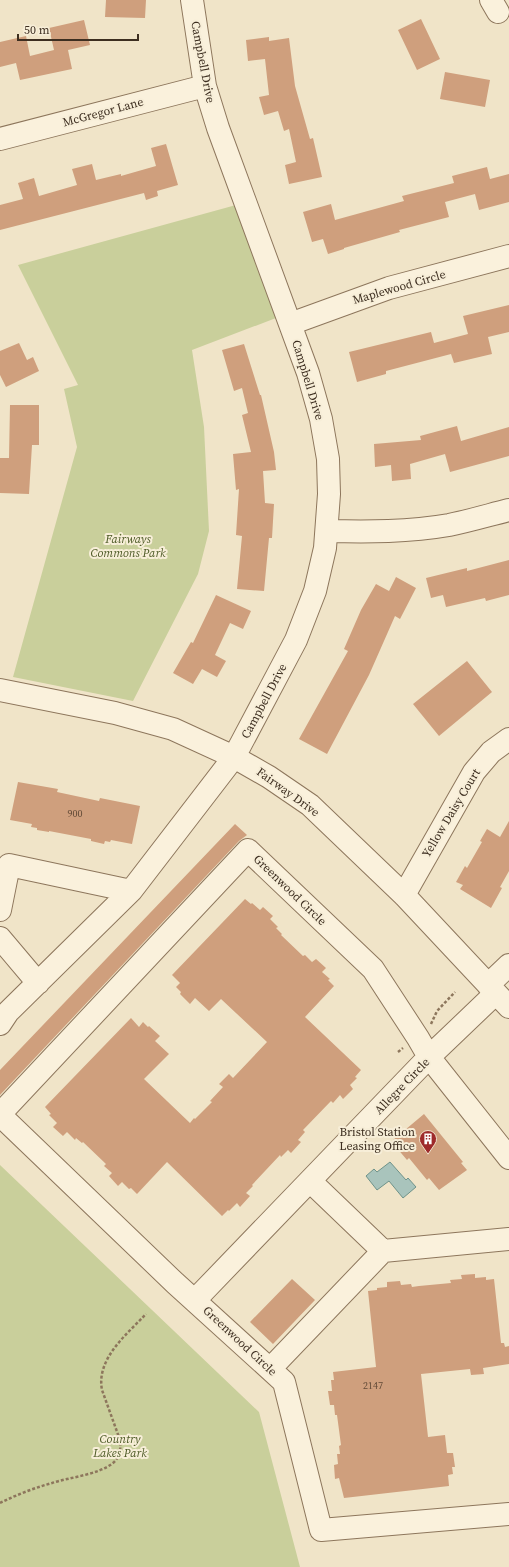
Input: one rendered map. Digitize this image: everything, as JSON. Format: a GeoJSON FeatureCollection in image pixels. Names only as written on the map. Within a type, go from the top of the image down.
{"type":"FeatureCollection","features":[{"type":"Feature","properties":{"kind":"street","name":"Campbell Drive"},"geometry":{"type":"LineString","coordinates":[[0,1024],[8,1012],[131,891],[234,757],[296,640],[315,591],[325,548],[329,494],[328,459],[321,419],[308,373],[229,162],[205,86],[192,0]]}},
{"type":"Feature","properties":{"kind":"street","name":"McGregor Lane"},"geometry":{"type":"LineString","coordinates":[[0,139],[205,86]]}},
{"type":"Feature","properties":{"kind":"street","name":"Maplewood Circle"},"geometry":{"type":"LineString","coordinates":[[290,324],[389,288],[509,256]]}},
{"type":"Feature","properties":{"kind":"street"},"geometry":{"type":"LineString","coordinates":[[327,531],[365,532],[413,530],[450,525],[509,510]]}},
{"type":"Feature","properties":{"kind":"street","name":"Fairway Drive"},"geometry":{"type":"LineString","coordinates":[[0,690],[116,713],[173,729],[234,757],[269,777],[310,805],[404,895],[498,995]]}},
{"type":"Feature","properties":{"kind":"street","name":"Yellow Daisy Court"},"geometry":{"type":"LineString","coordinates":[[404,895],[474,772],[491,752],[509,739]]}},
{"type":"Feature","properties":{"kind":"street","name":"Greenwood Circle"},"geometry":{"type":"LineString","coordinates":[[509,1158],[429,1057],[373,969],[248,850],[0,1115],[175,1283],[284,1382],[321,1530],[509,1514]]}},
{"type":"Feature","properties":{"kind":"street"},"geometry":{"type":"LineString","coordinates":[[0,910],[9,864],[131,891]]}},
{"type":"Feature","properties":{"kind":"street"},"geometry":{"type":"LineString","coordinates":[[0,938],[38,983]]}},
{"type":"Feature","properties":{"kind":"street","name":"Allegre Circle"},"geometry":{"type":"LineString","coordinates":[[195,1300],[429,1057],[498,995],[509,965]]}},
{"type":"Feature","properties":{"kind":"street"},"geometry":{"type":"LineString","coordinates":[[310,1181],[383,1251]]}},
{"type":"Feature","properties":{"kind":"street"},"geometry":{"type":"LineString","coordinates":[[270,1369],[383,1251],[509,1239]]}},
{"type":"Feature","properties":{"kind":"path"},"geometry":{"type":"LineString","coordinates":[[429,1028],[437,1011],[455,992]]}},
{"type":"Feature","properties":{"kind":"path"},"geometry":{"type":"LineString","coordinates":[[0,1503],[27,1491],[51,1483],[96,1472],[114,1462],[121,1449],[102,1390],[101,1373],[110,1354],[146,1314]]}},
{"type":"Feature","properties":{"kind":"green space","name":"Fairways Commons Park"},"geometry":{"type":"Polygon","coordinates":[[[236,205],[276,318],[192,350],[204,427],[209,531],[198,574],[133,701],[13,677],[77,447],[64,389],[78,385],[18,265],[236,205]]]}},
{"type":"Feature","properties":{"kind":"green space","name":"Country Lakes Park"},"geometry":{"type":"Polygon","coordinates":[[[0,1165],[259,1412],[300,1567],[0,1567],[0,1165]]]}},
{"type":"Feature","properties":{"kind":"water"},"geometry":{"type":"Polygon","coordinates":[[[390,1162],[406,1180],[408,1178],[416,1187],[403,1198],[389,1181],[377,1190],[366,1176],[374,1169],[377,1172],[390,1162]]]}},
{"type":"Feature","properties":{"kind":"building"},"geometry":{"type":"Polygon","coordinates":[[[106,0],[146,0],[145,18],[105,17],[106,0]]]}},
{"type":"Feature","properties":{"kind":"building"},"geometry":{"type":"Polygon","coordinates":[[[421,19],[440,59],[417,70],[398,30],[421,19]]]}},
{"type":"Feature","properties":{"kind":"building"},"geometry":{"type":"Polygon","coordinates":[[[84,20],[90,45],[68,50],[72,69],[20,80],[16,63],[0,67],[0,42],[26,36],[30,56],[54,50],[49,28],[84,20]]]}},
{"type":"Feature","properties":{"kind":"building"},"geometry":{"type":"Polygon","coordinates":[[[269,37],[269,41],[289,38],[295,86],[310,139],[313,138],[322,177],[289,184],[285,165],[296,162],[289,129],[284,131],[278,111],[264,115],[259,97],[269,95],[265,59],[248,61],[246,40],[269,37]]]}},
{"type":"Feature","properties":{"kind":"building"},"geometry":{"type":"Polygon","coordinates":[[[445,72],[490,80],[485,107],[440,99],[445,72]]]}},
{"type":"Feature","properties":{"kind":"building"},"geometry":{"type":"Polygon","coordinates":[[[166,144],[178,185],[157,191],[158,196],[146,200],[144,193],[0,230],[0,205],[23,199],[18,183],[34,178],[39,196],[77,185],[72,169],[92,164],[96,180],[121,174],[121,176],[156,166],[151,148],[166,144]]]}},
{"type":"Feature","properties":{"kind":"building"},"geometry":{"type":"Polygon","coordinates":[[[487,167],[490,179],[509,174],[509,202],[479,210],[475,194],[445,202],[449,217],[399,230],[400,232],[328,254],[323,239],[312,242],[303,212],[331,204],[335,220],[404,201],[402,196],[454,183],[452,176],[487,167]]]}},
{"type":"Feature","properties":{"kind":"building"},"geometry":{"type":"Polygon","coordinates":[[[509,305],[509,332],[488,337],[492,354],[454,363],[451,354],[386,371],[386,374],[357,382],[349,352],[431,332],[434,343],[468,334],[463,316],[509,305]]]}},
{"type":"Feature","properties":{"kind":"building"},"geometry":{"type":"Polygon","coordinates":[[[19,343],[27,360],[33,357],[39,371],[6,387],[0,375],[0,351],[19,343]]]}},
{"type":"Feature","properties":{"kind":"building"},"geometry":{"type":"Polygon","coordinates":[[[244,344],[261,395],[274,452],[276,470],[263,471],[265,503],[274,504],[272,538],[269,538],[264,591],[237,589],[242,536],[236,535],[239,489],[236,490],[233,454],[251,452],[242,415],[248,413],[242,388],[234,391],[222,350],[244,344]]]}},
{"type":"Feature","properties":{"kind":"building"},"geometry":{"type":"Polygon","coordinates":[[[10,405],[39,405],[39,445],[32,445],[29,494],[0,493],[0,458],[9,458],[10,405]]]}},
{"type":"Feature","properties":{"kind":"building"},"geometry":{"type":"Polygon","coordinates":[[[457,426],[461,441],[509,427],[509,456],[450,472],[445,454],[410,464],[411,479],[392,481],[391,465],[375,467],[374,444],[421,440],[420,436],[457,426]]]}},
{"type":"Feature","properties":{"kind":"building"},"geometry":{"type":"Polygon","coordinates":[[[509,560],[509,595],[486,601],[485,598],[446,607],[443,595],[431,598],[426,578],[467,568],[467,571],[509,560]]]}},
{"type":"Feature","properties":{"kind":"building"},"geometry":{"type":"Polygon","coordinates":[[[396,577],[416,588],[400,619],[395,616],[369,675],[327,754],[299,739],[348,651],[344,649],[361,610],[376,584],[389,591],[396,577]]]}},
{"type":"Feature","properties":{"kind":"building"},"geometry":{"type":"Polygon","coordinates":[[[216,595],[251,611],[243,629],[230,623],[215,655],[226,661],[217,677],[202,669],[193,684],[173,673],[191,642],[193,643],[216,595]]]}},
{"type":"Feature","properties":{"kind":"building"},"geometry":{"type":"Polygon","coordinates":[[[467,661],[492,692],[439,736],[413,704],[467,661]]]}},
{"type":"Feature","properties":{"kind":"building"},"geometry":{"type":"Polygon","coordinates":[[[18,782],[58,789],[57,792],[99,801],[100,798],[140,806],[132,844],[111,840],[110,842],[105,841],[104,844],[91,841],[91,839],[37,830],[37,828],[31,827],[32,824],[10,820],[18,782]]]}},
{"type":"Feature","properties":{"kind":"building"},"geometry":{"type":"Polygon","coordinates":[[[509,821],[509,871],[491,908],[460,889],[463,885],[456,882],[465,866],[467,868],[482,842],[480,841],[487,829],[500,837],[509,821]]]}},
{"type":"Feature","properties":{"kind":"building"},"geometry":{"type":"Polygon","coordinates":[[[235,824],[247,835],[239,841],[0,1095],[0,1070],[235,824]]]}},
{"type":"Feature","properties":{"kind":"building"},"geometry":{"type":"Polygon","coordinates":[[[245,899],[260,910],[263,907],[273,916],[270,919],[278,927],[276,928],[282,934],[281,935],[303,956],[305,955],[312,962],[316,959],[326,968],[322,972],[330,979],[328,980],[334,986],[305,1017],[361,1070],[355,1077],[357,1078],[350,1085],[353,1089],[343,1099],[340,1095],[333,1103],[331,1101],[303,1130],[305,1132],[298,1140],[301,1142],[291,1153],[288,1150],[281,1157],[280,1155],[252,1185],[253,1186],[246,1193],[250,1196],[240,1207],[237,1203],[222,1216],[167,1162],[137,1194],[122,1182],[118,1186],[109,1176],[112,1173],[104,1166],[106,1164],[83,1142],[82,1143],[76,1138],[75,1140],[67,1132],[63,1136],[53,1127],[57,1123],[49,1115],[51,1114],[45,1107],[131,1018],[139,1027],[143,1022],[160,1036],[155,1041],[169,1054],[144,1079],[190,1123],[212,1102],[210,1101],[223,1087],[219,1084],[229,1074],[233,1078],[267,1042],[221,999],[209,1011],[195,998],[190,1004],[180,994],[181,992],[176,987],[180,983],[172,975],[245,899]]]}},
{"type":"Feature","properties":{"kind":"building","name":"Bristol Station Leasing Office"},"geometry":{"type":"Polygon","coordinates":[[[424,1114],[463,1162],[461,1163],[467,1170],[439,1190],[429,1178],[427,1180],[409,1158],[407,1160],[396,1147],[397,1145],[393,1140],[424,1114]]]}},
{"type":"Feature","properties":{"kind":"building"},"geometry":{"type":"Polygon","coordinates":[[[475,1274],[475,1278],[486,1277],[486,1280],[494,1279],[501,1343],[504,1343],[505,1347],[509,1346],[509,1364],[483,1368],[484,1374],[471,1375],[470,1369],[421,1374],[428,1437],[445,1435],[447,1453],[453,1453],[455,1467],[452,1467],[453,1474],[448,1475],[449,1486],[344,1498],[339,1478],[335,1479],[334,1465],[338,1464],[337,1454],[340,1454],[339,1446],[341,1445],[337,1415],[335,1415],[334,1405],[330,1405],[328,1391],[332,1391],[331,1380],[334,1380],[333,1372],[376,1367],[368,1291],[387,1287],[387,1282],[400,1281],[401,1285],[411,1284],[412,1287],[451,1283],[450,1280],[462,1279],[461,1275],[475,1274]]]}},
{"type":"Feature","properties":{"kind":"building"},"geometry":{"type":"Polygon","coordinates":[[[292,1279],[315,1300],[273,1344],[250,1322],[292,1279]]]}},
{"type":"Feature","properties":{"kind":"place","name":"Bristol Station Leasing Office"},"geometry":{"type":"Point","coordinates":[428,1154]}}]}
